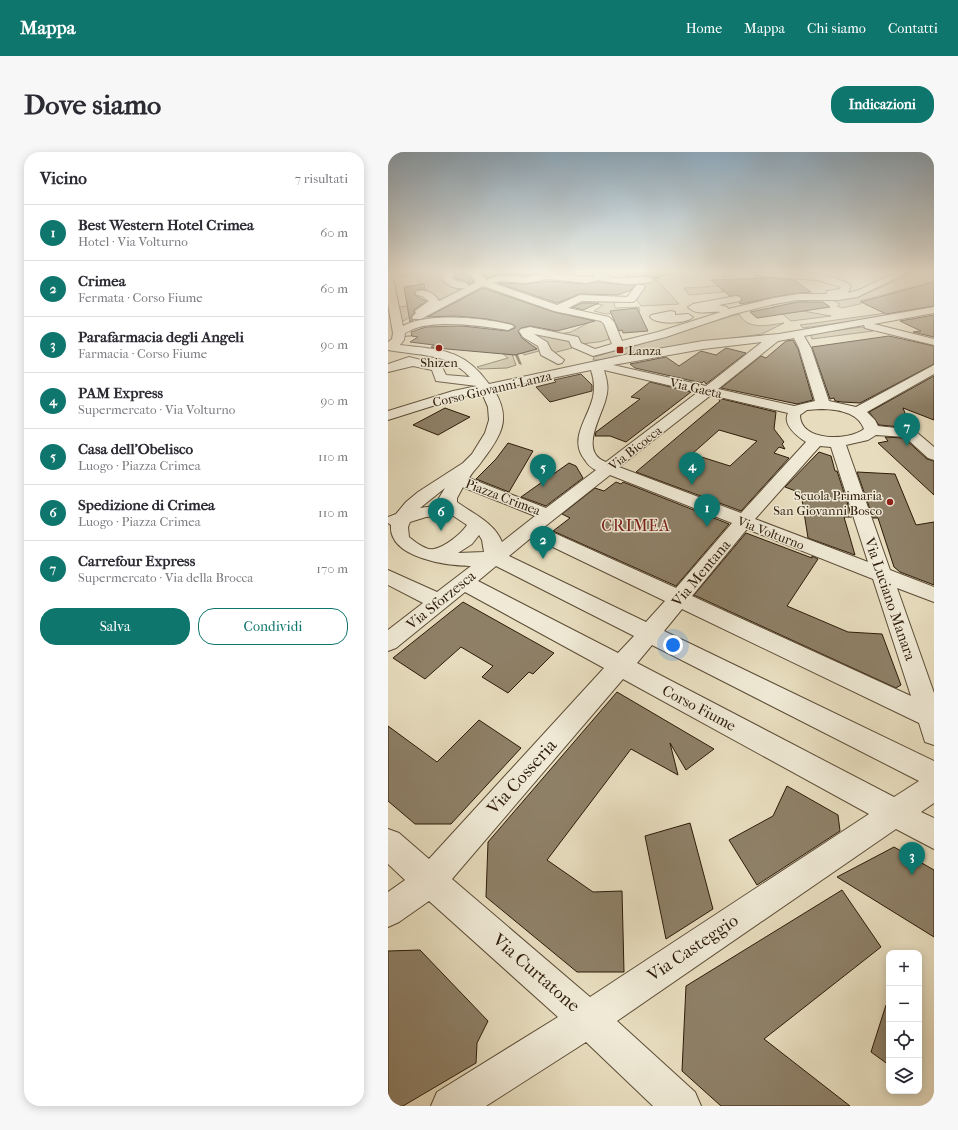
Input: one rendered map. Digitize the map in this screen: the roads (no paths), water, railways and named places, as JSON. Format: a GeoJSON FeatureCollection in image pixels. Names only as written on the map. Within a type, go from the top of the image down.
{"type":"FeatureCollection","features":[{"type":"Feature","properties":{"kind":"street"},"geometry":{"type":"LineString","coordinates":[[389,350],[398,340],[397,318]]}},
{"type":"Feature","properties":{"kind":"street"},"geometry":{"type":"LineString","coordinates":[[398,327],[412,318]]}},
{"type":"Feature","properties":{"kind":"street"},"geometry":{"type":"LineString","coordinates":[[398,327],[416,318]]}},
{"type":"Feature","properties":{"kind":"street"},"geometry":{"type":"LineString","coordinates":[[427,318],[440,319]]}},
{"type":"Feature","properties":{"kind":"street"},"geometry":{"type":"LineString","coordinates":[[569,318],[591,322],[593,332],[575,341]]}},
{"type":"Feature","properties":{"kind":"street"},"geometry":{"type":"LineString","coordinates":[[595,318],[606,320],[618,345]]}},
{"type":"Feature","properties":{"kind":"street"},"geometry":{"type":"LineString","coordinates":[[656,318],[662,320],[684,318]]}},
{"type":"Feature","properties":{"kind":"street"},"geometry":{"type":"LineString","coordinates":[[700,318],[706,320]]}},
{"type":"Feature","properties":{"kind":"street"},"geometry":{"type":"LineString","coordinates":[[544,367],[558,360],[574,355],[595,359],[618,345],[662,334],[713,318]]}},
{"type":"Feature","properties":{"kind":"street","name":"Corso Giovanni Lanza"},"geometry":{"type":"LineString","coordinates":[[388,416],[544,367],[574,365],[595,359],[629,358],[691,347],[771,338],[794,324],[832,318]]}},
{"type":"Feature","properties":{"kind":"street"},"geometry":{"type":"LineString","coordinates":[[800,339],[859,324],[892,318]]}},
{"type":"Feature","properties":{"kind":"street"},"geometry":{"type":"LineString","coordinates":[[884,319],[892,331]]}},
{"type":"Feature","properties":{"kind":"street"},"geometry":{"type":"LineString","coordinates":[[398,327],[454,322],[492,324],[508,327]]}},
{"type":"Feature","properties":{"kind":"street"},"geometry":{"type":"LineString","coordinates":[[859,324],[934,342]]}},
{"type":"Feature","properties":{"kind":"street"},"geometry":{"type":"LineString","coordinates":[[558,360],[545,352],[543,344],[527,335],[525,331],[530,330],[570,338],[575,341],[576,345],[595,359]]}},
{"type":"Feature","properties":{"kind":"street"},"geometry":{"type":"LineString","coordinates":[[863,335],[892,331]]}},
{"type":"Feature","properties":{"kind":"street"},"geometry":{"type":"LineString","coordinates":[[771,338],[800,339],[819,342]]}},
{"type":"Feature","properties":{"kind":"street","name":"Via Bicocca"},"geometry":{"type":"LineString","coordinates":[[494,557],[708,391],[771,338]]}},
{"type":"Feature","properties":{"kind":"street"},"geometry":{"type":"LineString","coordinates":[[800,339],[823,405]]}},
{"type":"Feature","properties":{"kind":"street"},"geometry":{"type":"LineString","coordinates":[[389,350],[412,362],[437,368],[441,378],[483,385]]}},
{"type":"Feature","properties":{"kind":"street"},"geometry":{"type":"LineString","coordinates":[[389,350],[432,352],[454,358],[459,361],[483,385],[495,402],[497,423],[493,434],[468,466]]}},
{"type":"Feature","properties":{"kind":"street","name":"Corso Giovanni Lanza"},"geometry":{"type":"LineString","coordinates":[[388,407],[453,387],[483,385],[558,374],[595,359]]}},
{"type":"Feature","properties":{"kind":"street","name":"Via Gaeta"},"geometry":{"type":"LineString","coordinates":[[595,359],[708,391],[796,411]]}},
{"type":"Feature","properties":{"kind":"street","name":"Via Volturno"},"geometry":{"type":"LineString","coordinates":[[595,359],[601,386],[584,441],[586,451],[590,459],[596,464],[934,595]]}},
{"type":"Feature","properties":{"kind":"street"},"geometry":{"type":"LineString","coordinates":[[388,368],[412,362]]}},
{"type":"Feature","properties":{"kind":"street"},"geometry":{"type":"LineString","coordinates":[[558,374],[574,365]]}},
{"type":"Feature","properties":{"kind":"street"},"geometry":{"type":"LineString","coordinates":[[856,412],[934,369]]}},
{"type":"Feature","properties":{"kind":"street"},"geometry":{"type":"LineString","coordinates":[[823,405],[846,408],[865,417],[871,424],[872,430],[869,434],[862,437],[837,442],[816,440],[807,436],[797,427],[793,416],[796,411],[804,408],[823,405]]}},
{"type":"Feature","properties":{"kind":"street"},"geometry":{"type":"LineString","coordinates":[[872,430],[908,433],[934,455]]}},
{"type":"Feature","properties":{"kind":"street","name":"Via Mentana"},"geometry":{"type":"LineString","coordinates":[[649,634],[743,522],[816,440]]}},
{"type":"Feature","properties":{"kind":"street","name":"Via Luciano Manara"},"geometry":{"type":"LineString","coordinates":[[837,442],[933,723]]}},
{"type":"Feature","properties":{"kind":"street","name":"Piazza Crimea"},"geometry":{"type":"LineString","coordinates":[[468,466],[448,498],[449,504],[477,523],[493,541],[495,550],[494,557]]}},
{"type":"Feature","properties":{"kind":"street","name":"Piazza Crimea"},"geometry":{"type":"LineString","coordinates":[[393,520],[419,497],[468,466]]}},
{"type":"Feature","properties":{"kind":"street","name":"Piazza Crimea"},"geometry":{"type":"LineString","coordinates":[[458,480],[548,514]]}},
{"type":"Feature","properties":{"kind":"street"},"geometry":{"type":"LineString","coordinates":[[455,509],[426,512],[393,520],[398,534],[396,544],[436,556],[473,560],[494,557],[934,775]]}},
{"type":"Feature","properties":{"kind":"street"},"geometry":{"type":"LineString","coordinates":[[436,556],[461,543],[469,537],[477,523]]}},
{"type":"Feature","properties":{"kind":"street"},"geometry":{"type":"LineString","coordinates":[[530,529],[933,723]]}},
{"type":"Feature","properties":{"kind":"street","name":"Via Sforzesca"},"geometry":{"type":"LineString","coordinates":[[388,642],[494,557]]}},
{"type":"Feature","properties":{"kind":"street"},"geometry":{"type":"LineString","coordinates":[[388,577],[439,602]]}},
{"type":"Feature","properties":{"kind":"street","name":"Corso Fiume"},"geometry":{"type":"LineString","coordinates":[[464,582],[934,834]]}},
{"type":"Feature","properties":{"kind":"street","name":"Via Cosseria"},"geometry":{"type":"LineString","coordinates":[[388,911],[430,881],[649,634]]}},
{"type":"Feature","properties":{"kind":"street","name":"Via Casteggio"},"geometry":{"type":"LineString","coordinates":[[451,1106],[588,1019],[934,787]]}},
{"type":"Feature","properties":{"kind":"street","name":"Via Curtatone"},"geometry":{"type":"LineString","coordinates":[[388,844],[588,1019],[681,1106]]}},
{"type":"Feature","properties":{"kind":"waterway"},"geometry":{"type":"LineString","coordinates":[[405,336],[419,335]]}},
{"type":"Feature","properties":{"kind":"waterway"},"geometry":{"type":"LineString","coordinates":[[513,347],[521,364]]}},
{"type":"Feature","properties":{"kind":"place","name":"Shizen"},"geometry":{"type":"Point","coordinates":[439,348]}},
{"type":"Feature","properties":{"kind":"place","name":"Lanza"},"geometry":{"type":"Point","coordinates":[620,350]}},
{"type":"Feature","properties":{"kind":"place","name":"Carrefour Express"},"geometry":{"type":"Point","coordinates":[907,446]}},
{"type":"Feature","properties":{"kind":"place","name":"PAM Express"},"geometry":{"type":"Point","coordinates":[692,485]}},
{"type":"Feature","properties":{"kind":"place","name":"Casa dell'Obelisco"},"geometry":{"type":"Point","coordinates":[543,487]}},
{"type":"Feature","properties":{"kind":"place","name":"Scuola Primaria San Giovanni Bosco"},"geometry":{"type":"Point","coordinates":[890,502]}},
{"type":"Feature","properties":{"kind":"place","name":"Best Western Hotel Crimea"},"geometry":{"type":"Point","coordinates":[707,527]}},
{"type":"Feature","properties":{"kind":"place","name":"Spedizione di Crimea"},"geometry":{"type":"Point","coordinates":[441,531]}},
{"type":"Feature","properties":{"kind":"place","name":"Crimea"},"geometry":{"type":"Point","coordinates":[543,559]}},
{"type":"Feature","properties":{"kind":"place","name":"Parafarmacia degli Angeli"},"geometry":{"type":"Point","coordinates":[912,875]}},
{"type":"Feature","properties":{"kind":"district","name":"CRIMEA"},"geometry":{"type":"Point","coordinates":[636,525]}}]}
